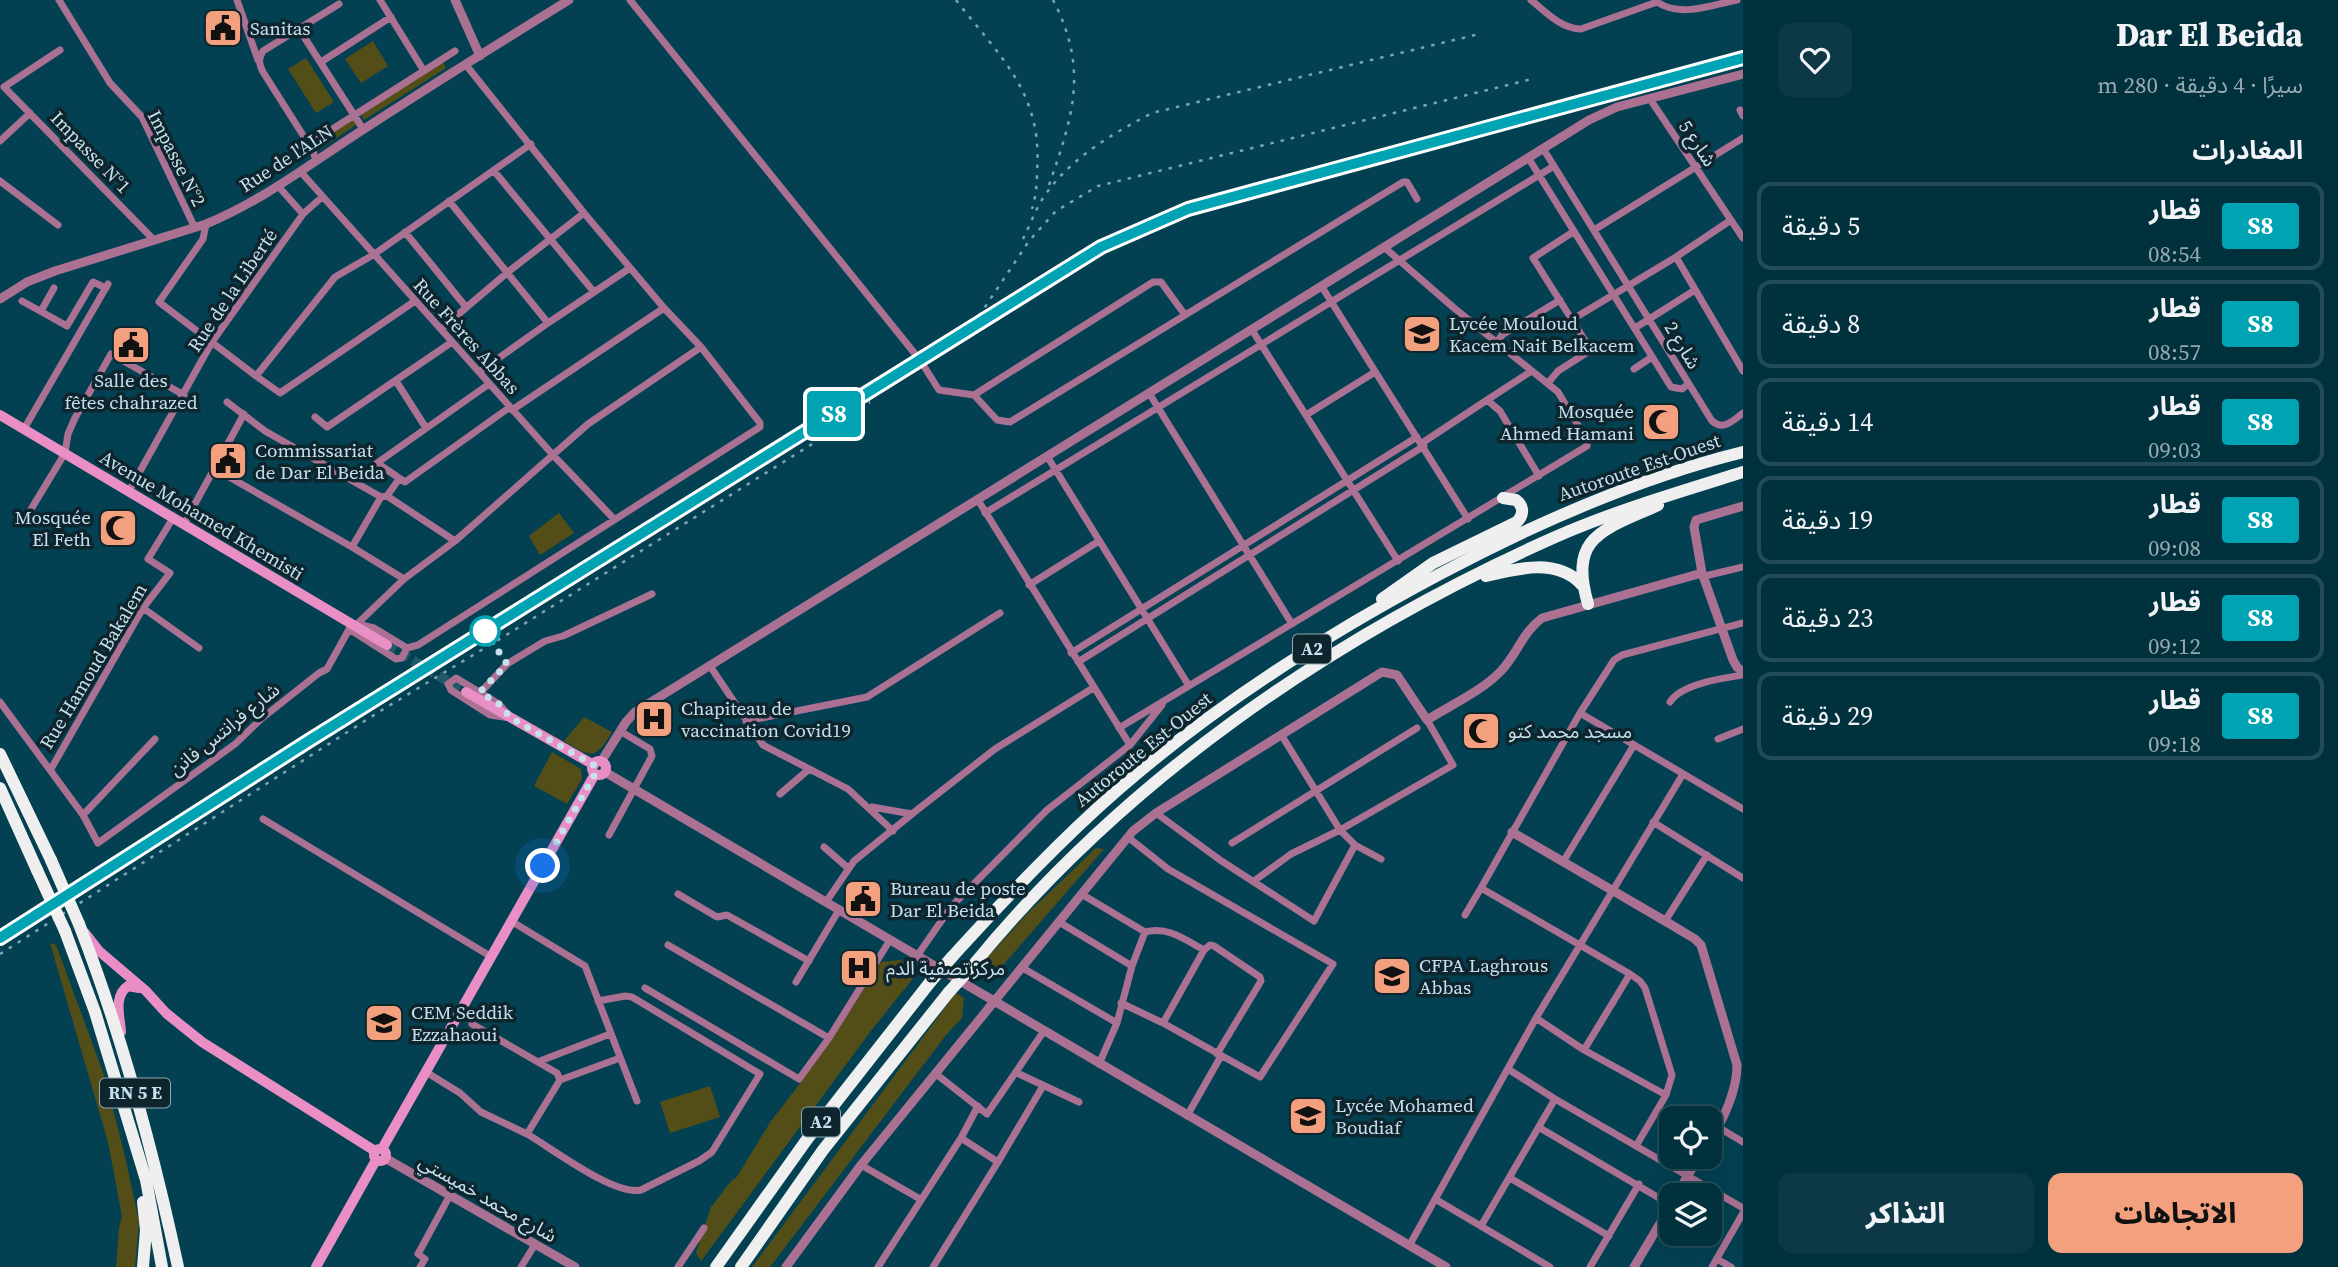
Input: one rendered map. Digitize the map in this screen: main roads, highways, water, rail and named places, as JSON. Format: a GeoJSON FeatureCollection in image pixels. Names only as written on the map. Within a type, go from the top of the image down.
{"type":"FeatureCollection","features":[{"type":"Feature","properties":{"kind":"highway","name":"Autoroute Est-Ouest"},"geometry":{"type":"LineString","coordinates":[[716,1267],[808,1138],[952,957],[1034,868],[1120,789],[1178,741],[1254,686],[1346,627],[1425,582],[1550,519],[1610,495],[1743,452]]}},
{"type":"Feature","properties":{"kind":"highway","name":"Autoroute Est-Ouest"},"geometry":{"type":"LineString","coordinates":[[741,1267],[823,1150],[1007,922],[1079,850],[1146,789],[1196,749],[1339,651],[1452,586],[1555,537],[1631,507],[1743,472]]}},
{"type":"Feature","properties":{"kind":"highway"},"geometry":{"type":"LineString","coordinates":[[1588,604],[1582,585],[1581,562],[1591,541],[1619,523],[1710,482]]}},
{"type":"Feature","properties":{"kind":"highway"},"geometry":{"type":"LineString","coordinates":[[1346,627],[1419,571],[1517,522],[1521,516],[1521,505],[1516,499],[1503,498]]}},
{"type":"Feature","properties":{"kind":"highway"},"geometry":{"type":"LineString","coordinates":[[1452,586],[1502,572],[1539,568],[1565,571],[1582,585]]}},
{"type":"Feature","properties":{"kind":"highway","name":"RN 5 E"},"geometry":{"type":"LineString","coordinates":[[0,754],[79,924],[122,1046],[178,1267]]}},
{"type":"Feature","properties":{"kind":"highway","name":"RN 5 E"},"geometry":{"type":"LineString","coordinates":[[0,788],[65,932],[94,1012],[146,1180],[162,1267]]}},
{"type":"Feature","properties":{"kind":"highway"},"geometry":{"type":"LineString","coordinates":[[0,795],[9,805]]}},
{"type":"Feature","properties":{"kind":"highway"},"geometry":{"type":"LineString","coordinates":[[118,1086],[140,1183],[146,1230],[143,1267]]}},
{"type":"Feature","properties":{"kind":"main road","name":"Avenue Mohamed Khemisti"},"geometry":{"type":"LineString","coordinates":[[0,415],[387,645]]}},
{"type":"Feature","properties":{"kind":"main road"},"geometry":{"type":"LineString","coordinates":[[316,1267],[599,768],[466,692]]}},
{"type":"Feature","properties":{"kind":"main road"},"geometry":{"type":"LineString","coordinates":[[79,924],[99,951],[146,991],[166,1013],[202,1042],[380,1155]]}},
{"type":"Feature","properties":{"kind":"main road"},"geometry":{"type":"LineString","coordinates":[[122,1046],[118,1000],[120,993],[128,986],[146,991]]}},
{"type":"Feature","properties":{"kind":"tunnel"},"geometry":{"type":"LineString","coordinates":[[387,645],[466,692]]}},
{"type":"Feature","properties":{"kind":"railway"},"geometry":{"type":"LineString","coordinates":[[956,0],[1003,59],[1026,98],[1037,144],[1036,185],[1032,209]]}},
{"type":"Feature","properties":{"kind":"railway"},"geometry":{"type":"LineString","coordinates":[[1049,185],[1065,137],[1074,92],[1071,48],[1053,0]]}},
{"type":"Feature","properties":{"kind":"railway"},"geometry":{"type":"LineString","coordinates":[[1023,239],[1042,200],[1067,169],[1108,138],[1152,113],[1479,34]]}},
{"type":"Feature","properties":{"kind":"railway"},"geometry":{"type":"LineString","coordinates":[[0,938],[310,740],[1101,247],[1188,209],[1743,58]]}},
{"type":"Feature","properties":{"kind":"railway"},"geometry":{"type":"LineString","coordinates":[[971,323],[981,313],[1029,241],[1056,211],[1098,186],[1532,79]]}},
{"type":"Feature","properties":{"kind":"railway"},"geometry":{"type":"LineString","coordinates":[[0,954],[382,710],[825,436],[870,402]]}},
{"type":"Feature","properties":{"kind":"train","name":"S8"},"geometry":{"type":"LineString","coordinates":[[0,938],[310,740],[1101,247],[1188,209],[1743,58]]}},
{"type":"Feature","properties":{"kind":"place","name":"Sanitas"},"geometry":{"type":"Point","coordinates":[223,28]}},
{"type":"Feature","properties":{"kind":"place","name":"Lycée Mouloud Kacem Nait Belkacem"},"geometry":{"type":"Point","coordinates":[1422,334]}},
{"type":"Feature","properties":{"kind":"place","name":"Salle des fêtes chahrazed"},"geometry":{"type":"Point","coordinates":[131,345]}},
{"type":"Feature","properties":{"kind":"place","name":"Mosquée Ahmed Hamani"},"geometry":{"type":"Point","coordinates":[1661,422]}},
{"type":"Feature","properties":{"kind":"place","name":"Commissariat de Dar El Beida"},"geometry":{"type":"Point","coordinates":[228,461]}},
{"type":"Feature","properties":{"kind":"place","name":"Mosquée El Feth"},"geometry":{"type":"Point","coordinates":[118,528]}},
{"type":"Feature","properties":{"kind":"place","name":"Chapiteau de vaccination Covid19"},"geometry":{"type":"Point","coordinates":[654,719]}},
{"type":"Feature","properties":{"kind":"place","name":"مسجد محمد كتو"},"geometry":{"type":"Point","coordinates":[1481,731]}},
{"type":"Feature","properties":{"kind":"place","name":"Bureau de poste Dar El Beida"},"geometry":{"type":"Point","coordinates":[863,899]}},
{"type":"Feature","properties":{"kind":"place","name":"مركز تصفية الدم"},"geometry":{"type":"Point","coordinates":[859,968]}},
{"type":"Feature","properties":{"kind":"place","name":"CFPA Laghrous Abbas"},"geometry":{"type":"Point","coordinates":[1392,976]}},
{"type":"Feature","properties":{"kind":"place","name":"CEM Seddik Ezzahaoui"},"geometry":{"type":"Point","coordinates":[384,1023]}},
{"type":"Feature","properties":{"kind":"place","name":"Lycée Mohamed Boudiaf"},"geometry":{"type":"Point","coordinates":[1308,1116]}}]}
